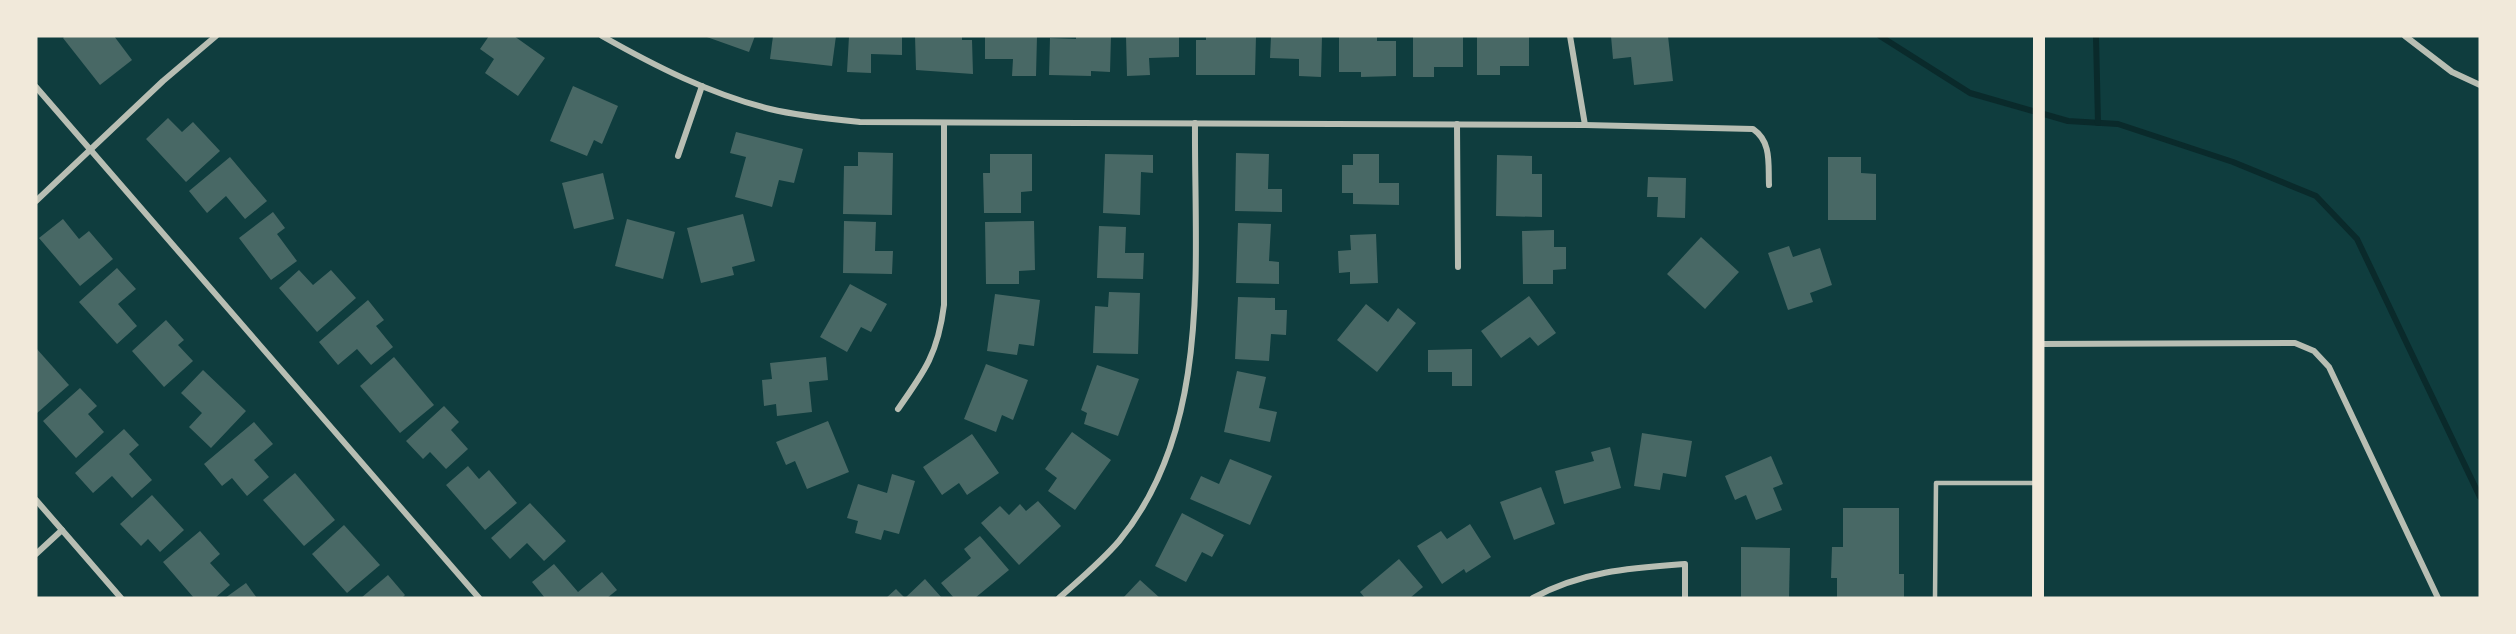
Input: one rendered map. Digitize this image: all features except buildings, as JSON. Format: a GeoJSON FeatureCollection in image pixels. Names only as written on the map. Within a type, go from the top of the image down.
{"type":"FeatureCollection","features":[{"type":"Feature","properties":{"kind":"main road"},"geometry":{"type":"LineString","coordinates":[[2038,598],[2039,36]]}},
{"type":"Feature","properties":{"kind":"street"},"geometry":{"type":"LineString","coordinates":[[36,201],[163,81],[216,36]]}},
{"type":"Feature","properties":{"kind":"street"},"geometry":{"type":"LineString","coordinates":[[602,36],[653,65],[702,86],[769,109],[860,122],[1457,124],[1753,129],[1763,136],[1767,146],[1769,185]]}},
{"type":"Feature","properties":{"kind":"street"},"geometry":{"type":"LineString","coordinates":[[1570,36],[1584,125]]}},
{"type":"Feature","properties":{"kind":"street"},"geometry":{"type":"LineString","coordinates":[[2405,36],[2452,72],[2480,85]]}},
{"type":"Feature","properties":{"kind":"street"},"geometry":{"type":"LineString","coordinates":[[678,156],[702,86]]}},
{"type":"Feature","properties":{"kind":"street"},"geometry":{"type":"LineString","coordinates":[[36,87],[478,598]]}},
{"type":"Feature","properties":{"kind":"street"},"geometry":{"type":"LineString","coordinates":[[898,409],[929,365],[940,333],[944,305],[944,123]]}},
{"type":"Feature","properties":{"kind":"street"},"geometry":{"type":"LineString","coordinates":[[1059,598],[1119,541],[1142,508],[1174,436],[1185,397],[1191,358],[1195,123]]}},
{"type":"Feature","properties":{"kind":"street"},"geometry":{"type":"LineString","coordinates":[[1457,124],[1458,267]]}},
{"type":"Feature","properties":{"kind":"street"},"geometry":{"type":"LineString","coordinates":[[2039,344],[2295,343],[2314,351],[2330,367],[2438,598]]}},
{"type":"Feature","properties":{"kind":"street"},"geometry":{"type":"LineString","coordinates":[[36,500],[121,598]]}},
{"type":"Feature","properties":{"kind":"street"},"geometry":{"type":"LineString","coordinates":[[36,554],[62,530]]}},
{"type":"Feature","properties":{"kind":"street"},"geometry":{"type":"LineString","coordinates":[[1533,598],[1573,579],[1595,573],[1685,564],[1685,598]]}},
{"type":"Feature","properties":{"kind":"lane"},"geometry":{"type":"LineString","coordinates":[[1935,598],[1936,483],[2038,483]]}},
{"type":"Feature","properties":{"kind":"waterway"},"geometry":{"type":"LineString","coordinates":[[1880,36],[1970,93],[2068,121],[2118,124],[2233,162],[2316,196],[2357,239],[2480,497]]}},
{"type":"Feature","properties":{"kind":"waterway"},"geometry":{"type":"LineString","coordinates":[[2096,36],[2098,123]]}}]}
